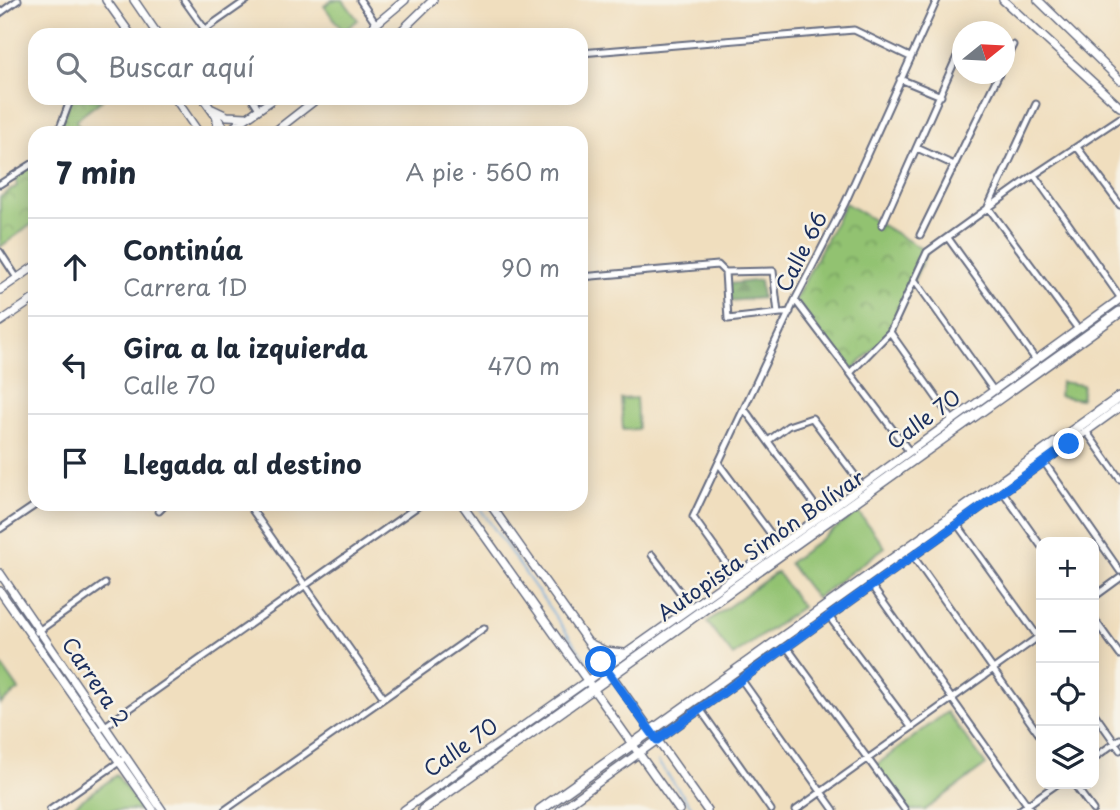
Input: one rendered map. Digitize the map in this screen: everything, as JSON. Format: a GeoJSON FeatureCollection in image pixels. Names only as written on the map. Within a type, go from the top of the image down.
{"type":"FeatureCollection","features":[{"type":"Feature","properties":{"kind":"highway","name":"Autopista Simón Bolívar"},"geometry":{"type":"LineString","coordinates":[[423,810],[561,704],[1120,312]]}},
{"type":"Feature","properties":{"kind":"highway"},"geometry":{"type":"LineString","coordinates":[[540,810],[632,744],[783,643],[1120,397]]}},
{"type":"Feature","properties":{"kind":"street"},"geometry":{"type":"LineString","coordinates":[[0,12],[18,0]]}},
{"type":"Feature","properties":{"kind":"street"},"geometry":{"type":"LineString","coordinates":[[106,0],[123,28]]}},
{"type":"Feature","properties":{"kind":"street"},"geometry":{"type":"LineString","coordinates":[[134,0],[153,28]]}},
{"type":"Feature","properties":{"kind":"street"},"geometry":{"type":"LineString","coordinates":[[184,0],[204,28]]}},
{"type":"Feature","properties":{"kind":"street"},"geometry":{"type":"LineString","coordinates":[[212,28],[247,0]]}},
{"type":"Feature","properties":{"kind":"street"},"geometry":{"type":"LineString","coordinates":[[360,0],[376,24]]}},
{"type":"Feature","properties":{"kind":"street"},"geometry":{"type":"LineString","coordinates":[[371,28],[405,0]]}},
{"type":"Feature","properties":{"kind":"street"},"geometry":{"type":"LineString","coordinates":[[404,28],[433,0]]}},
{"type":"Feature","properties":{"kind":"street","name":"Calle 66"},"geometry":{"type":"LineString","coordinates":[[737,579],[693,517],[795,300],[845,203],[937,0]]}},
{"type":"Feature","properties":{"kind":"street"},"geometry":{"type":"LineString","coordinates":[[1003,0],[1120,107]]}},
{"type":"Feature","properties":{"kind":"street"},"geometry":{"type":"LineString","coordinates":[[1038,0],[1120,80]]}},
{"type":"Feature","properties":{"kind":"street"},"geometry":{"type":"LineString","coordinates":[[588,52],[854,30],[910,57]]}},
{"type":"Feature","properties":{"kind":"street"},"geometry":{"type":"LineString","coordinates":[[882,225],[952,69]]}},
{"type":"Feature","properties":{"kind":"street"},"geometry":{"type":"LineString","coordinates":[[900,79],[941,96]]}},
{"type":"Feature","properties":{"kind":"street"},"geometry":{"type":"LineString","coordinates":[[920,235],[994,84]]}},
{"type":"Feature","properties":{"kind":"street"},"geometry":{"type":"LineString","coordinates":[[988,207],[1036,104]]}},
{"type":"Feature","properties":{"kind":"street"},"geometry":{"type":"LineString","coordinates":[[61,126],[68,105]]}},
{"type":"Feature","properties":{"kind":"street"},"geometry":{"type":"LineString","coordinates":[[180,105],[194,126]]}},
{"type":"Feature","properties":{"kind":"street"},"geometry":{"type":"LineString","coordinates":[[256,105],[259,109]]}},
{"type":"Feature","properties":{"kind":"street"},"geometry":{"type":"LineString","coordinates":[[236,126],[265,105]]}},
{"type":"Feature","properties":{"kind":"street"},"geometry":{"type":"LineString","coordinates":[[282,126],[309,105]]}},
{"type":"Feature","properties":{"kind":"street"},"geometry":{"type":"LineString","coordinates":[[209,106],[227,116],[248,117]]}},
{"type":"Feature","properties":{"kind":"street"},"geometry":{"type":"LineString","coordinates":[[209,106],[222,126]]}},
{"type":"Feature","properties":{"kind":"street"},"geometry":{"type":"LineString","coordinates":[[217,118],[218,126]]}},
{"type":"Feature","properties":{"kind":"street"},"geometry":{"type":"LineString","coordinates":[[851,372],[890,331],[927,252],[1034,175],[1120,118]]}},
{"type":"Feature","properties":{"kind":"street"},"geometry":{"type":"LineString","coordinates":[[1076,147],[1120,205]]}},
{"type":"Feature","properties":{"kind":"street"},"geometry":{"type":"LineString","coordinates":[[917,148],[954,165]]}},
{"type":"Feature","properties":{"kind":"street"},"geometry":{"type":"LineString","coordinates":[[0,184],[28,166]]}},
{"type":"Feature","properties":{"kind":"street"},"geometry":{"type":"LineString","coordinates":[[1034,175],[1120,298]]}},
{"type":"Feature","properties":{"kind":"street"},"geometry":{"type":"LineString","coordinates":[[996,190],[1004,197]]}},
{"type":"Feature","properties":{"kind":"street"},"geometry":{"type":"LineString","coordinates":[[988,207],[1084,338]]}},
{"type":"Feature","properties":{"kind":"street"},"geometry":{"type":"LineString","coordinates":[[948,238],[1036,360]]}},
{"type":"Feature","properties":{"kind":"street"},"geometry":{"type":"LineString","coordinates":[[0,252],[18,278]]}},
{"type":"Feature","properties":{"kind":"street"},"geometry":{"type":"LineString","coordinates":[[588,276],[718,265],[725,272],[728,319],[790,312]]}},
{"type":"Feature","properties":{"kind":"street"},"geometry":{"type":"LineString","coordinates":[[0,290],[28,271]]}},
{"type":"Feature","properties":{"kind":"street"},"geometry":{"type":"LineString","coordinates":[[725,272],[773,271],[778,313]]}},
{"type":"Feature","properties":{"kind":"street"},"geometry":{"type":"LineString","coordinates":[[914,279],[994,391]]}},
{"type":"Feature","properties":{"kind":"street","name":"Calle 70"},"geometry":{"type":"LineString","coordinates":[[608,672],[625,653],[737,579],[779,545],[1120,298]]}},
{"type":"Feature","properties":{"kind":"street"},"geometry":{"type":"LineString","coordinates":[[795,300],[909,451]]}},
{"type":"Feature","properties":{"kind":"street"},"geometry":{"type":"LineString","coordinates":[[1,320],[28,303]]}},
{"type":"Feature","properties":{"kind":"street"},"geometry":{"type":"LineString","coordinates":[[890,331],[953,421]]}},
{"type":"Feature","properties":{"kind":"street"},"geometry":{"type":"LineString","coordinates":[[560,810],[741,679],[783,643],[913,556],[1120,407]]}},
{"type":"Feature","properties":{"kind":"street"},"geometry":{"type":"LineString","coordinates":[[745,410],[822,515]]}},
{"type":"Feature","properties":{"kind":"street"},"geometry":{"type":"LineString","coordinates":[[768,441],[788,426],[812,418],[862,485]]}},
{"type":"Feature","properties":{"kind":"street"},"geometry":{"type":"LineString","coordinates":[[1086,431],[1120,479]]}},
{"type":"Feature","properties":{"kind":"street"},"geometry":{"type":"LineString","coordinates":[[1044,462],[1120,571]]}},
{"type":"Feature","properties":{"kind":"street"},"geometry":{"type":"LineString","coordinates":[[719,464],[779,545]]}},
{"type":"Feature","properties":{"kind":"street"},"geometry":{"type":"LineString","coordinates":[[1003,492],[1036,539]]}},
{"type":"Feature","properties":{"kind":"street"},"geometry":{"type":"LineString","coordinates":[[0,529],[28,510]]}},
{"type":"Feature","properties":{"kind":"street"},"geometry":{"type":"LineString","coordinates":[[253,511],[384,698]]}},
{"type":"Feature","properties":{"kind":"street"},"geometry":{"type":"LineString","coordinates":[[101,728],[411,511]]}},
{"type":"Feature","properties":{"kind":"street"},"geometry":{"type":"LineString","coordinates":[[467,511],[679,810]]}},
{"type":"Feature","properties":{"kind":"street"},"geometry":{"type":"LineString","coordinates":[[494,511],[706,810]]}},
{"type":"Feature","properties":{"kind":"street"},"geometry":{"type":"LineString","coordinates":[[957,524],[1036,632]]}},
{"type":"Feature","properties":{"kind":"street"},"geometry":{"type":"LineString","coordinates":[[652,555],[691,607]]}},
{"type":"Feature","properties":{"kind":"street"},"geometry":{"type":"LineString","coordinates":[[913,556],[1036,730]]}},
{"type":"Feature","properties":{"kind":"street","name":"Carrera 2"},"geometry":{"type":"LineString","coordinates":[[0,575],[123,760],[162,810]]}},
{"type":"Feature","properties":{"kind":"street"},"geometry":{"type":"LineString","coordinates":[[1099,593],[1120,578]]}},
{"type":"Feature","properties":{"kind":"street"},"geometry":{"type":"LineString","coordinates":[[31,636],[106,584]]}},
{"type":"Feature","properties":{"kind":"street"},"geometry":{"type":"LineString","coordinates":[[871,585],[1029,808]]}},
{"type":"Feature","properties":{"kind":"street","name":"Carrera 2"},"geometry":{"type":"LineString","coordinates":[[0,591],[101,728]]}},
{"type":"Feature","properties":{"kind":"street"},"geometry":{"type":"LineString","coordinates":[[828,615],[911,727]]}},
{"type":"Feature","properties":{"kind":"street"},"geometry":{"type":"LineString","coordinates":[[1099,626],[1120,656]]}},
{"type":"Feature","properties":{"kind":"street"},"geometry":{"type":"LineString","coordinates":[[225,810],[484,628]]}},
{"type":"Feature","properties":{"kind":"street"},"geometry":{"type":"LineString","coordinates":[[583,636],[605,651],[625,653]]}},
{"type":"Feature","properties":{"kind":"street"},"geometry":{"type":"LineString","coordinates":[[796,810],[1036,640]]}},
{"type":"Feature","properties":{"kind":"street"},"geometry":{"type":"LineString","coordinates":[[783,643],[905,810]]}},
{"type":"Feature","properties":{"kind":"street"},"geometry":{"type":"LineString","coordinates":[[741,679],[834,810]]}},
{"type":"Feature","properties":{"kind":"street","name":"Calle 70"},"geometry":{"type":"LineString","coordinates":[[404,810],[561,704]]}},
{"type":"Feature","properties":{"kind":"street"},"geometry":{"type":"LineString","coordinates":[[700,709],[771,810]]}},
{"type":"Feature","properties":{"kind":"street"},"geometry":{"type":"LineString","coordinates":[[1099,719],[1117,741],[1120,750]]}},
{"type":"Feature","properties":{"kind":"street"},"geometry":{"type":"LineString","coordinates":[[1099,754],[1117,741]]}},
{"type":"Feature","properties":{"kind":"street"},"geometry":{"type":"LineString","coordinates":[[50,810],[123,760]]}},
{"type":"Feature","properties":{"kind":"street","name":"Carrera 2"},"geometry":{"type":"LineString","coordinates":[[123,760],[153,810]]}},
{"type":"Feature","properties":{"kind":"street"},"geometry":{"type":"LineString","coordinates":[[579,782],[586,791]]}},
{"type":"Feature","properties":{"kind":"street"},"geometry":{"type":"LineString","coordinates":[[1020,810],[1029,808],[1051,789]]}},
{"type":"Feature","properties":{"kind":"street"},"geometry":{"type":"LineString","coordinates":[[1078,789],[1093,810]]}},
{"type":"Feature","properties":{"kind":"green space"},"geometry":{"type":"Polygon","coordinates":[[[332,0],[343,0],[358,20],[347,28],[341,28],[324,6],[332,0]]]}},
{"type":"Feature","properties":{"kind":"green space"},"geometry":{"type":"Polygon","coordinates":[[[68,105],[96,105],[76,120],[79,126],[61,126],[68,105]]]}},
{"type":"Feature","properties":{"kind":"green space"},"geometry":{"type":"Polygon","coordinates":[[[28,166],[28,227],[0,247],[0,197],[17,186],[15,175],[28,166]]]}},
{"type":"Feature","properties":{"kind":"green space"},"geometry":{"type":"Polygon","coordinates":[[[845,203],[927,252],[890,332],[851,372],[795,300],[845,203]]]}},
{"type":"Feature","properties":{"kind":"green space"},"geometry":{"type":"Polygon","coordinates":[[[760,280],[762,298],[730,301],[728,284],[760,280]]]}},
{"type":"Feature","properties":{"kind":"green space"},"geometry":{"type":"Polygon","coordinates":[[[1061,382],[1083,385],[1081,399],[1059,396],[1061,382]]]}},
{"type":"Feature","properties":{"kind":"green space"},"geometry":{"type":"Polygon","coordinates":[[[636,398],[638,429],[623,430],[621,399],[636,398]]]}},
{"type":"Feature","properties":{"kind":"green space"},"geometry":{"type":"Polygon","coordinates":[[[858,512],[885,547],[816,598],[789,563],[858,512]]]}},
{"type":"Feature","properties":{"kind":"green space"},"geometry":{"type":"Polygon","coordinates":[[[777,572],[802,607],[733,656],[707,622],[777,572]]]}},
{"type":"Feature","properties":{"kind":"green space"},"geometry":{"type":"Polygon","coordinates":[[[0,663],[19,690],[0,704],[0,663]]]}},
{"type":"Feature","properties":{"kind":"green space"},"geometry":{"type":"Polygon","coordinates":[[[947,712],[986,765],[925,810],[909,810],[875,766],[947,712]]]}},
{"type":"Feature","properties":{"kind":"green space"},"geometry":{"type":"Polygon","coordinates":[[[117,775],[141,810],[68,810],[117,775]]]}},
{"type":"Feature","properties":{"kind":"waterway"},"geometry":{"type":"LineString","coordinates":[[482,511],[587,662]]}},
{"type":"Feature","properties":{"kind":"waterway"},"geometry":{"type":"LineString","coordinates":[[658,762],[693,809]]}},
{"type":"Feature","properties":{"kind":"route"},"geometry":{"type":"LineString","coordinates":[[601,662],[657,740],[1069,444]]}}]}
